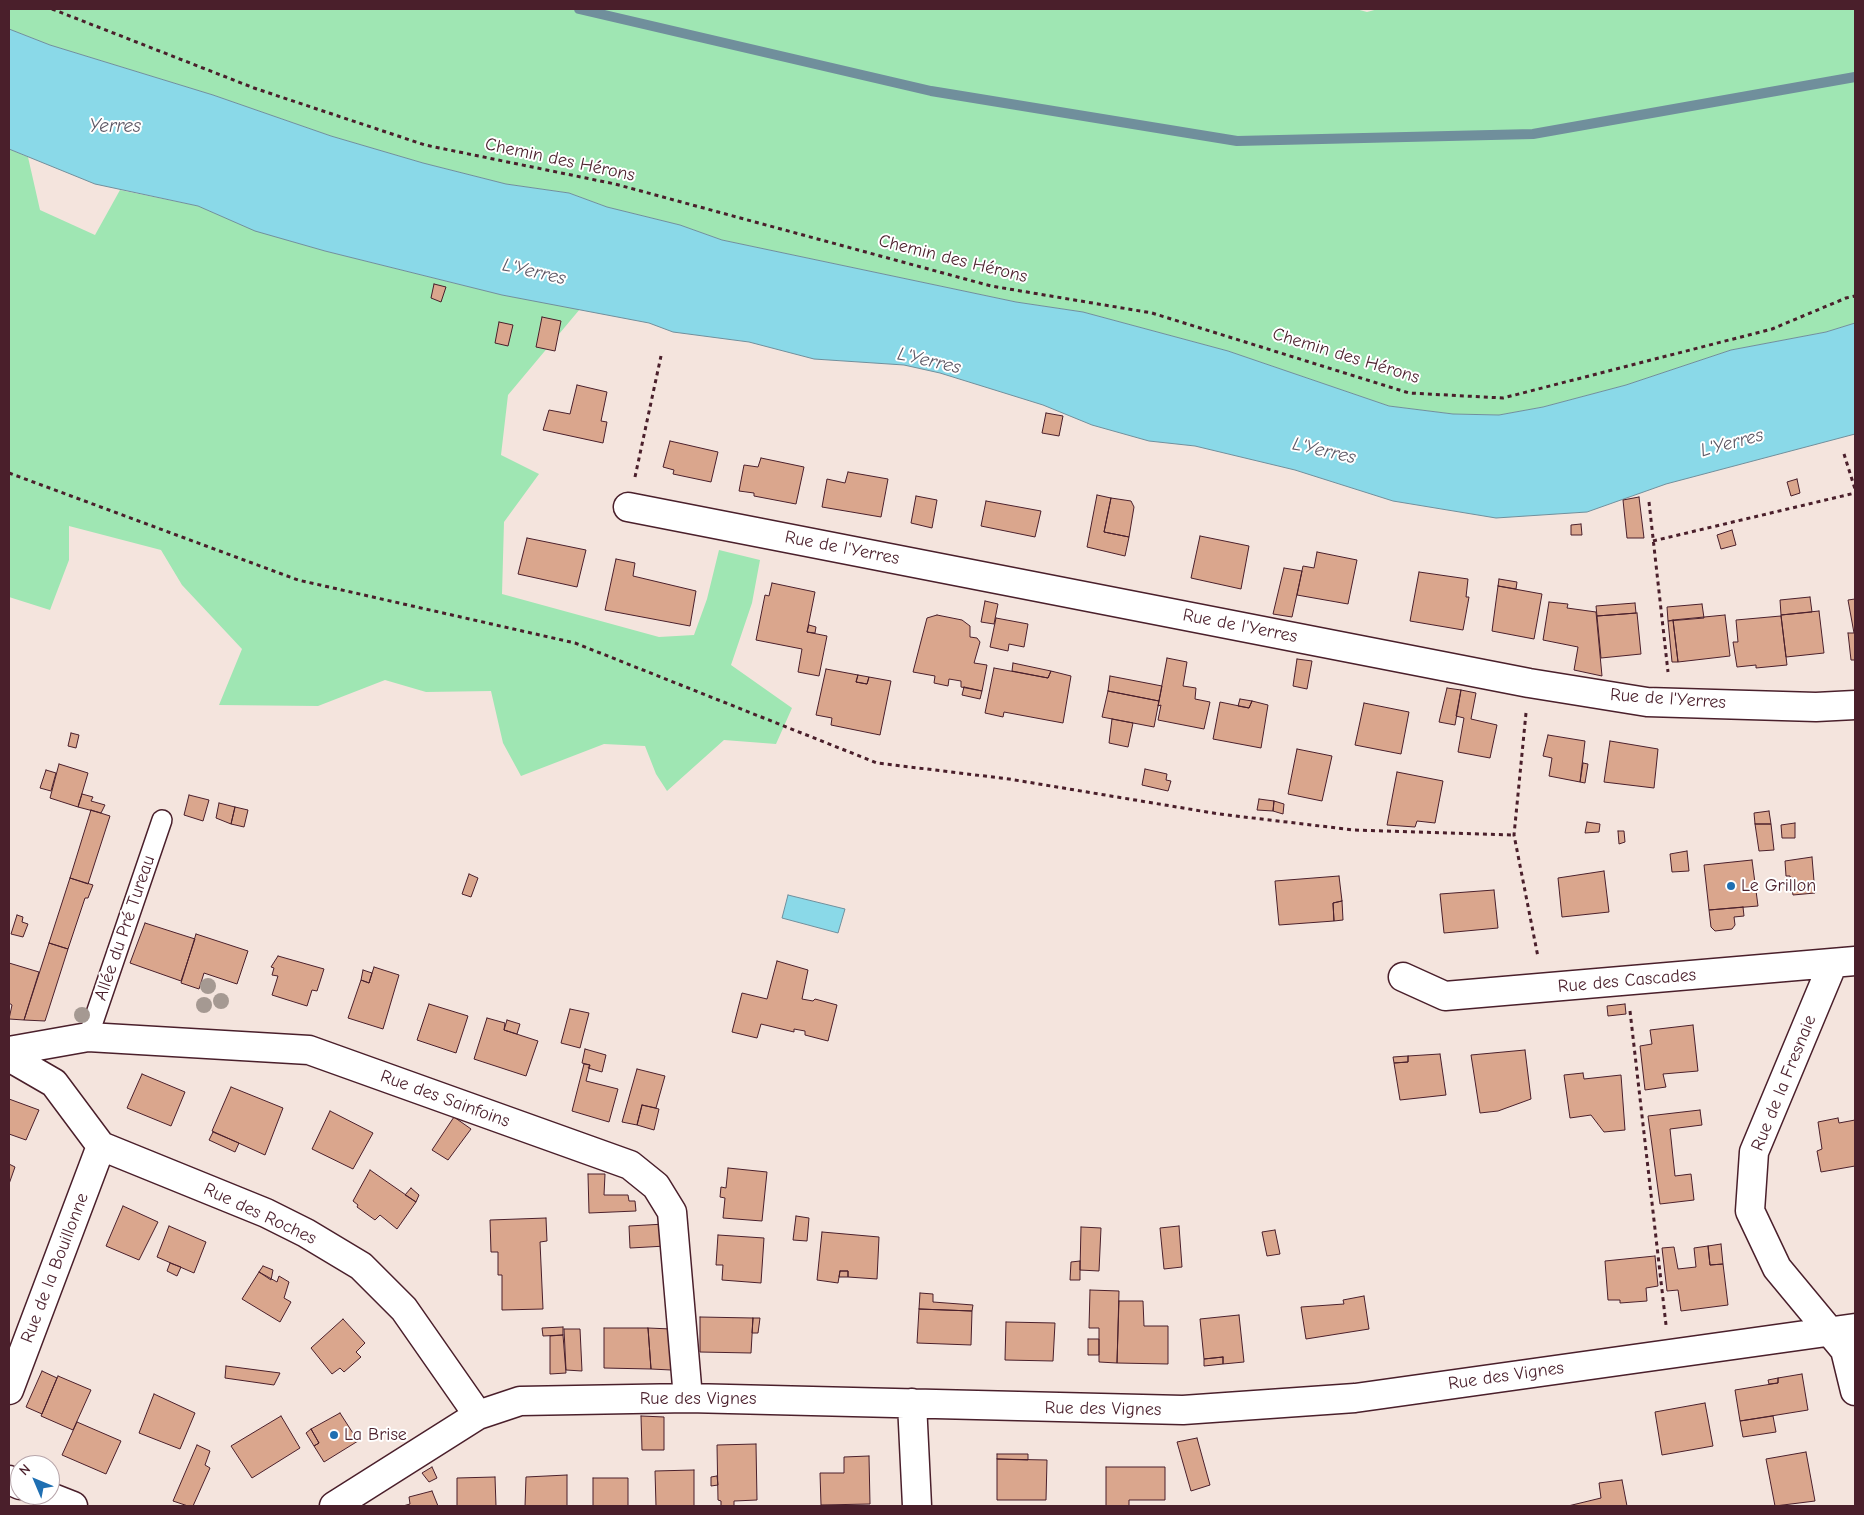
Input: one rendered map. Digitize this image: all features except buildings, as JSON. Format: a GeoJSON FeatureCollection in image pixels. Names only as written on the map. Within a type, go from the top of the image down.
{"type":"FeatureCollection","features":[{"type":"Feature","properties":{"kind":"street","name":"Rue de l'Yerres"},"geometry":{"type":"LineString","coordinates":[[628,506],[1529,683],[1647,702],[1816,707],[1855,705]]}},
{"type":"Feature","properties":{"kind":"street","name":"Rue des Cascades"},"geometry":{"type":"LineString","coordinates":[[1403,976],[1445,996],[1844,962]]}},
{"type":"Feature","properties":{"kind":"street","name":"Rue de la Fresnaie"},"geometry":{"type":"LineString","coordinates":[[1842,1330],[1777,1268],[1750,1211],[1754,1152],[1844,962]]}},
{"type":"Feature","properties":{"kind":"street","name":"Rue des Sainfoins"},"geometry":{"type":"LineString","coordinates":[[9,1051],[88,1037],[309,1050],[630,1165],[656,1186],[672,1212],[688,1398]]}},
{"type":"Feature","properties":{"kind":"street"},"geometry":{"type":"LineString","coordinates":[[9,1057],[54,1083],[101,1146]]}},
{"type":"Feature","properties":{"kind":"street","name":"Rue de la Bouillonne"},"geometry":{"type":"LineString","coordinates":[[9,1390],[101,1146]]}},
{"type":"Feature","properties":{"kind":"street","name":"Rue des Roches"},"geometry":{"type":"LineString","coordinates":[[101,1146],[266,1213],[306,1233],[361,1266],[404,1310],[478,1415]]}},
{"type":"Feature","properties":{"kind":"street","name":"Rue des Vignes"},"geometry":{"type":"LineString","coordinates":[[334,1506],[478,1415],[520,1401],[688,1398],[1183,1410],[1355,1398],[1842,1330]]}},
{"type":"Feature","properties":{"kind":"street"},"geometry":{"type":"LineString","coordinates":[[1842,1330],[1855,1391]]}},
{"type":"Feature","properties":{"kind":"street"},"geometry":{"type":"LineString","coordinates":[[912,1403],[917,1506]]}},
{"type":"Feature","properties":{"kind":"street"},"geometry":{"type":"LineString","coordinates":[[60,1501],[73,1506]]}},
{"type":"Feature","properties":{"kind":"lane","name":"Allée du Pré Tureau"},"geometry":{"type":"LineString","coordinates":[[88,1037],[162,820]]}},
{"type":"Feature","properties":{"kind":"path","name":"Chemin des Hérons"},"geometry":{"type":"LineString","coordinates":[[52,9],[254,88],[425,145],[615,184],[990,286],[1152,313],[1409,393],[1503,398],[1772,329],[1855,296]]}},
{"type":"Feature","properties":{"kind":"path"},"geometry":{"type":"LineString","coordinates":[[637,469],[661,356]]}},
{"type":"Feature","properties":{"kind":"path"},"geometry":{"type":"LineString","coordinates":[[1844,454],[1855,489]]}},
{"type":"Feature","properties":{"kind":"path"},"geometry":{"type":"LineString","coordinates":[[9,473],[298,580],[575,642],[877,763],[1009,779],[1218,814],[1354,830],[1514,835]]}},
{"type":"Feature","properties":{"kind":"path"},"geometry":{"type":"LineString","coordinates":[[1654,542],[1855,493]]}},
{"type":"Feature","properties":{"kind":"path"},"geometry":{"type":"LineString","coordinates":[[1649,502],[1671,703]]}},
{"type":"Feature","properties":{"kind":"path"},"geometry":{"type":"LineString","coordinates":[[1529,683],[1514,835],[1544,988]]}},
{"type":"Feature","properties":{"kind":"path"},"geometry":{"type":"LineString","coordinates":[[1632,1020],[1669,1353]]}},
{"type":"Feature","properties":{"kind":"green space"},"geometry":{"type":"Polygon","coordinates":[[[9,9],[1356,9],[1367,12],[1378,9],[1855,9],[1855,323],[1826,332],[1731,350],[1626,385],[1543,407],[1499,415],[1453,414],[1389,406],[1228,351],[1083,312],[1016,302],[722,240],[680,225],[607,207],[569,193],[506,184],[423,163],[331,136],[213,95],[50,45],[9,29],[9,9]]]}},
{"type":"Feature","properties":{"kind":"green space"},"geometry":{"type":"Polygon","coordinates":[[[9,149],[28,157],[40,210],[95,235],[120,190],[198,206],[256,231],[325,251],[502,295],[580,309],[508,395],[501,455],[539,474],[504,522],[502,594],[659,637],[694,635],[707,599],[719,550],[760,560],[752,603],[731,665],[792,708],[776,744],[724,740],[667,791],[656,774],[645,746],[604,744],[521,776],[503,743],[491,691],[426,692],[385,680],[318,706],[219,705],[242,649],[182,585],[161,550],[69,526],[69,560],[50,610],[9,597],[9,149]]]}},
{"type":"Feature","properties":{"kind":"water","name":"Yerres"},"geometry":{"type":"Polygon","coordinates":[[[9,29],[50,45],[213,95],[331,136],[423,163],[506,184],[569,193],[607,207],[680,225],[722,240],[1016,302],[1083,312],[1228,351],[1389,406],[1453,414],[1499,415],[1543,407],[1626,385],[1731,350],[1826,332],[1855,323],[1855,434],[1666,484],[1587,512],[1496,518],[1393,501],[1295,470],[1195,446],[1149,441],[1092,425],[1043,405],[940,373],[904,365],[814,359],[749,342],[673,332],[649,323],[502,295],[325,251],[255,231],[198,206],[95,184],[9,149],[9,29]]]}},
{"type":"Feature","properties":{"kind":"water"},"geometry":{"type":"Polygon","coordinates":[[[788,895],[845,909],[838,933],[782,918],[788,895]]]}},
{"type":"Feature","properties":{"kind":"waterway"},"geometry":{"type":"LineString","coordinates":[[579,9],[931,91],[1237,141],[1533,134],[1855,77]]}},
{"type":"Feature","properties":{"kind":"place","name":"Le Grillon"},"geometry":{"type":"Point","coordinates":[1731,886]}},
{"type":"Feature","properties":{"kind":"place","name":"La Brise"},"geometry":{"type":"Point","coordinates":[334,1435]}},
{"type":"Feature","properties":{"kind":"water label","name":"L'Yerres"},"geometry":{"type":"Point","coordinates":[534,272]}},
{"type":"Feature","properties":{"kind":"water label","name":"L'Yerres"},"geometry":{"type":"Point","coordinates":[929,361]}},
{"type":"Feature","properties":{"kind":"water label","name":"L'Yerres"},"geometry":{"type":"Point","coordinates":[1732,443]}},
{"type":"Feature","properties":{"kind":"water label","name":"L'Yerres"},"geometry":{"type":"Point","coordinates":[1324,451]}}]}
